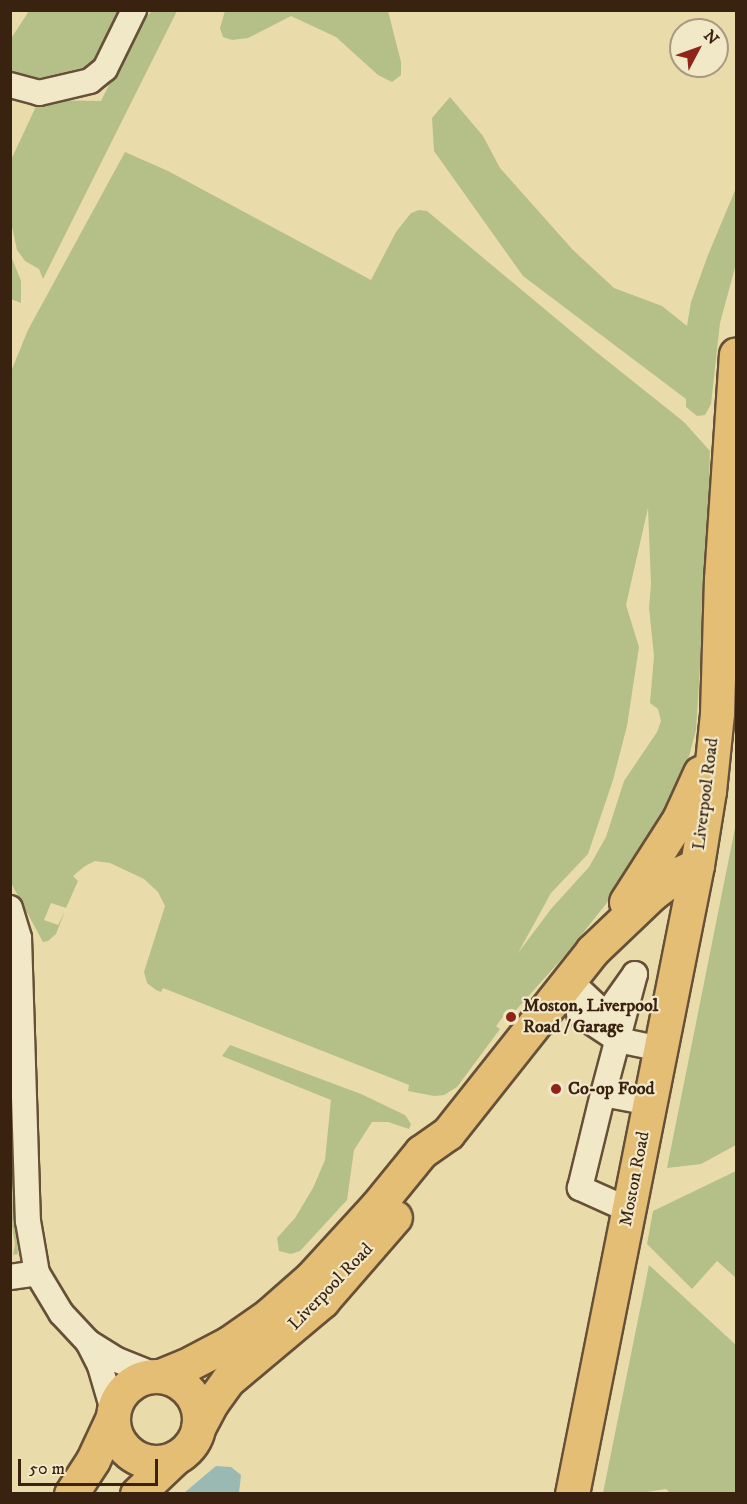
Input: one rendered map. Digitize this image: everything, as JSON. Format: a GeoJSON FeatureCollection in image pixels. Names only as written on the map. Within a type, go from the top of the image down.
{"type":"FeatureCollection","features":[{"type":"Feature","properties":{"kind":"highway","name":"Liverpool Road"},"geometry":{"type":"LineString","coordinates":[[158,1376],[229,1343],[282,1305],[357,1229],[421,1152],[448,1133],[592,951],[652,893],[678,874],[697,865],[715,732],[727,476],[736,355]]}},
{"type":"Feature","properties":{"kind":"highway"},"geometry":{"type":"LineString","coordinates":[[592,951],[679,819],[698,782],[715,732]]}},
{"type":"Feature","properties":{"kind":"highway","name":"Moston Road"},"geometry":{"type":"LineString","coordinates":[[572,1494],[697,865]]}},
{"type":"Feature","properties":{"kind":"highway","name":"Liverpool Road"},"geometry":{"type":"LineString","coordinates":[[198,1428],[212,1402],[228,1380],[302,1320],[364,1256],[437,1163],[448,1133]]}},
{"type":"Feature","properties":{"kind":"highway"},"geometry":{"type":"LineString","coordinates":[[71,1494],[93,1460],[117,1401],[133,1383],[158,1376],[174,1379],[186,1388],[195,1400],[199,1414],[198,1428],[190,1445],[136,1494]]}},
{"type":"Feature","properties":{"kind":"highway"},"geometry":{"type":"LineString","coordinates":[[113,1415],[115,1431],[122,1445],[133,1455],[147,1461],[161,1462],[176,1458]]}},
{"type":"Feature","properties":{"kind":"street"},"geometry":{"type":"LineString","coordinates":[[10,85],[39,93],[90,81],[105,69],[134,10]]}},
{"type":"Feature","properties":{"kind":"street"},"geometry":{"type":"LineString","coordinates":[[10,908],[19,938],[28,1221],[37,1273],[61,1312],[88,1342],[100,1366],[113,1415]]}},
{"type":"Feature","properties":{"kind":"street"},"geometry":{"type":"LineString","coordinates":[[569,980],[606,1016],[635,974],[580,1188],[629,1210]]}},
{"type":"Feature","properties":{"kind":"street"},"geometry":{"type":"LineString","coordinates":[[579,1014],[618,1040],[661,1049]]}},
{"type":"Feature","properties":{"kind":"street"},"geometry":{"type":"LineString","coordinates":[[603,1094],[650,1103]]}},
{"type":"Feature","properties":{"kind":"street"},"geometry":{"type":"LineString","coordinates":[[10,1277],[37,1273]]}},
{"type":"Feature","properties":{"kind":"street"},"geometry":{"type":"LineString","coordinates":[[88,1342],[117,1360],[158,1376]]}},
{"type":"Feature","properties":{"kind":"green space"},"geometry":{"type":"Polygon","coordinates":[[[29,11],[124,11],[95,65],[35,79],[11,76],[10,40],[29,11]]]}},
{"type":"Feature","properties":{"kind":"green space"},"geometry":{"type":"Polygon","coordinates":[[[152,11],[177,11],[43,279],[39,269],[25,261],[17,250],[11,222],[10,162],[39,100],[101,101],[139,24],[152,11]]]}},
{"type":"Feature","properties":{"kind":"green space"},"geometry":{"type":"Polygon","coordinates":[[[225,11],[388,11],[401,62],[401,75],[392,82],[378,75],[336,37],[291,16],[248,38],[232,40],[223,37],[220,28],[225,11]]]}},
{"type":"Feature","properties":{"kind":"green space"},"geometry":{"type":"Polygon","coordinates":[[[450,97],[483,136],[500,168],[573,250],[614,288],[662,306],[687,326],[691,302],[736,188],[736,264],[720,323],[711,404],[705,415],[697,416],[686,407],[686,399],[523,276],[434,151],[432,118],[450,97]]]}},
{"type":"Feature","properties":{"kind":"green space"},"geometry":{"type":"Polygon","coordinates":[[[125,152],[168,171],[371,280],[396,232],[411,213],[419,210],[427,211],[684,422],[710,451],[707,555],[696,730],[682,783],[625,880],[567,953],[507,1020],[503,1017],[496,1026],[500,1029],[457,1087],[444,1095],[434,1096],[408,1091],[409,1085],[163,988],[161,992],[156,990],[147,983],[144,972],[165,906],[158,892],[144,879],[110,863],[95,861],[73,876],[78,881],[66,908],[51,903],[44,920],[58,925],[65,911],[56,934],[43,942],[11,883],[10,374],[28,330],[125,152]],[[648,508],[626,605],[639,647],[627,726],[613,780],[588,854],[551,893],[518,953],[551,909],[589,867],[606,837],[624,781],[657,732],[661,721],[658,709],[650,703],[654,656],[649,608],[651,584],[648,508]]]}},
{"type":"Feature","properties":{"kind":"green space"},"geometry":{"type":"Polygon","coordinates":[[[11,256],[21,281],[21,303],[11,299],[11,256]]]}},
{"type":"Feature","properties":{"kind":"green space"},"geometry":{"type":"Polygon","coordinates":[[[736,823],[736,1145],[701,1164],[667,1168],[736,823]]]}},
{"type":"Feature","properties":{"kind":"green space"},"geometry":{"type":"Polygon","coordinates":[[[230,1045],[361,1094],[405,1115],[411,1124],[409,1129],[388,1122],[372,1122],[354,1150],[347,1200],[300,1251],[291,1254],[279,1251],[277,1238],[295,1218],[313,1188],[325,1160],[331,1100],[222,1056],[230,1045]]]}},
{"type":"Feature","properties":{"kind":"green space"},"geometry":{"type":"Polygon","coordinates":[[[11,1120],[18,1254],[13,1255],[15,1244],[10,1214],[11,1120]]]}},
{"type":"Feature","properties":{"kind":"green space"},"geometry":{"type":"Polygon","coordinates":[[[736,1171],[736,1278],[717,1261],[692,1289],[647,1244],[653,1211],[736,1171]]]}},
{"type":"Feature","properties":{"kind":"green space"},"geometry":{"type":"Polygon","coordinates":[[[649,1265],[736,1345],[736,1493],[670,1493],[666,1489],[640,1493],[603,1493],[649,1265]]]}},
{"type":"Feature","properties":{"kind":"water"},"geometry":{"type":"Polygon","coordinates":[[[216,1466],[231,1467],[241,1475],[239,1493],[184,1493],[216,1466]]]}},
{"type":"Feature","properties":{"kind":"place","name":"Moston, Liverpool Road / Garage"},"geometry":{"type":"Point","coordinates":[511,1017]}},
{"type":"Feature","properties":{"kind":"place","name":"Co-op Food"},"geometry":{"type":"Point","coordinates":[556,1089]}}]}
